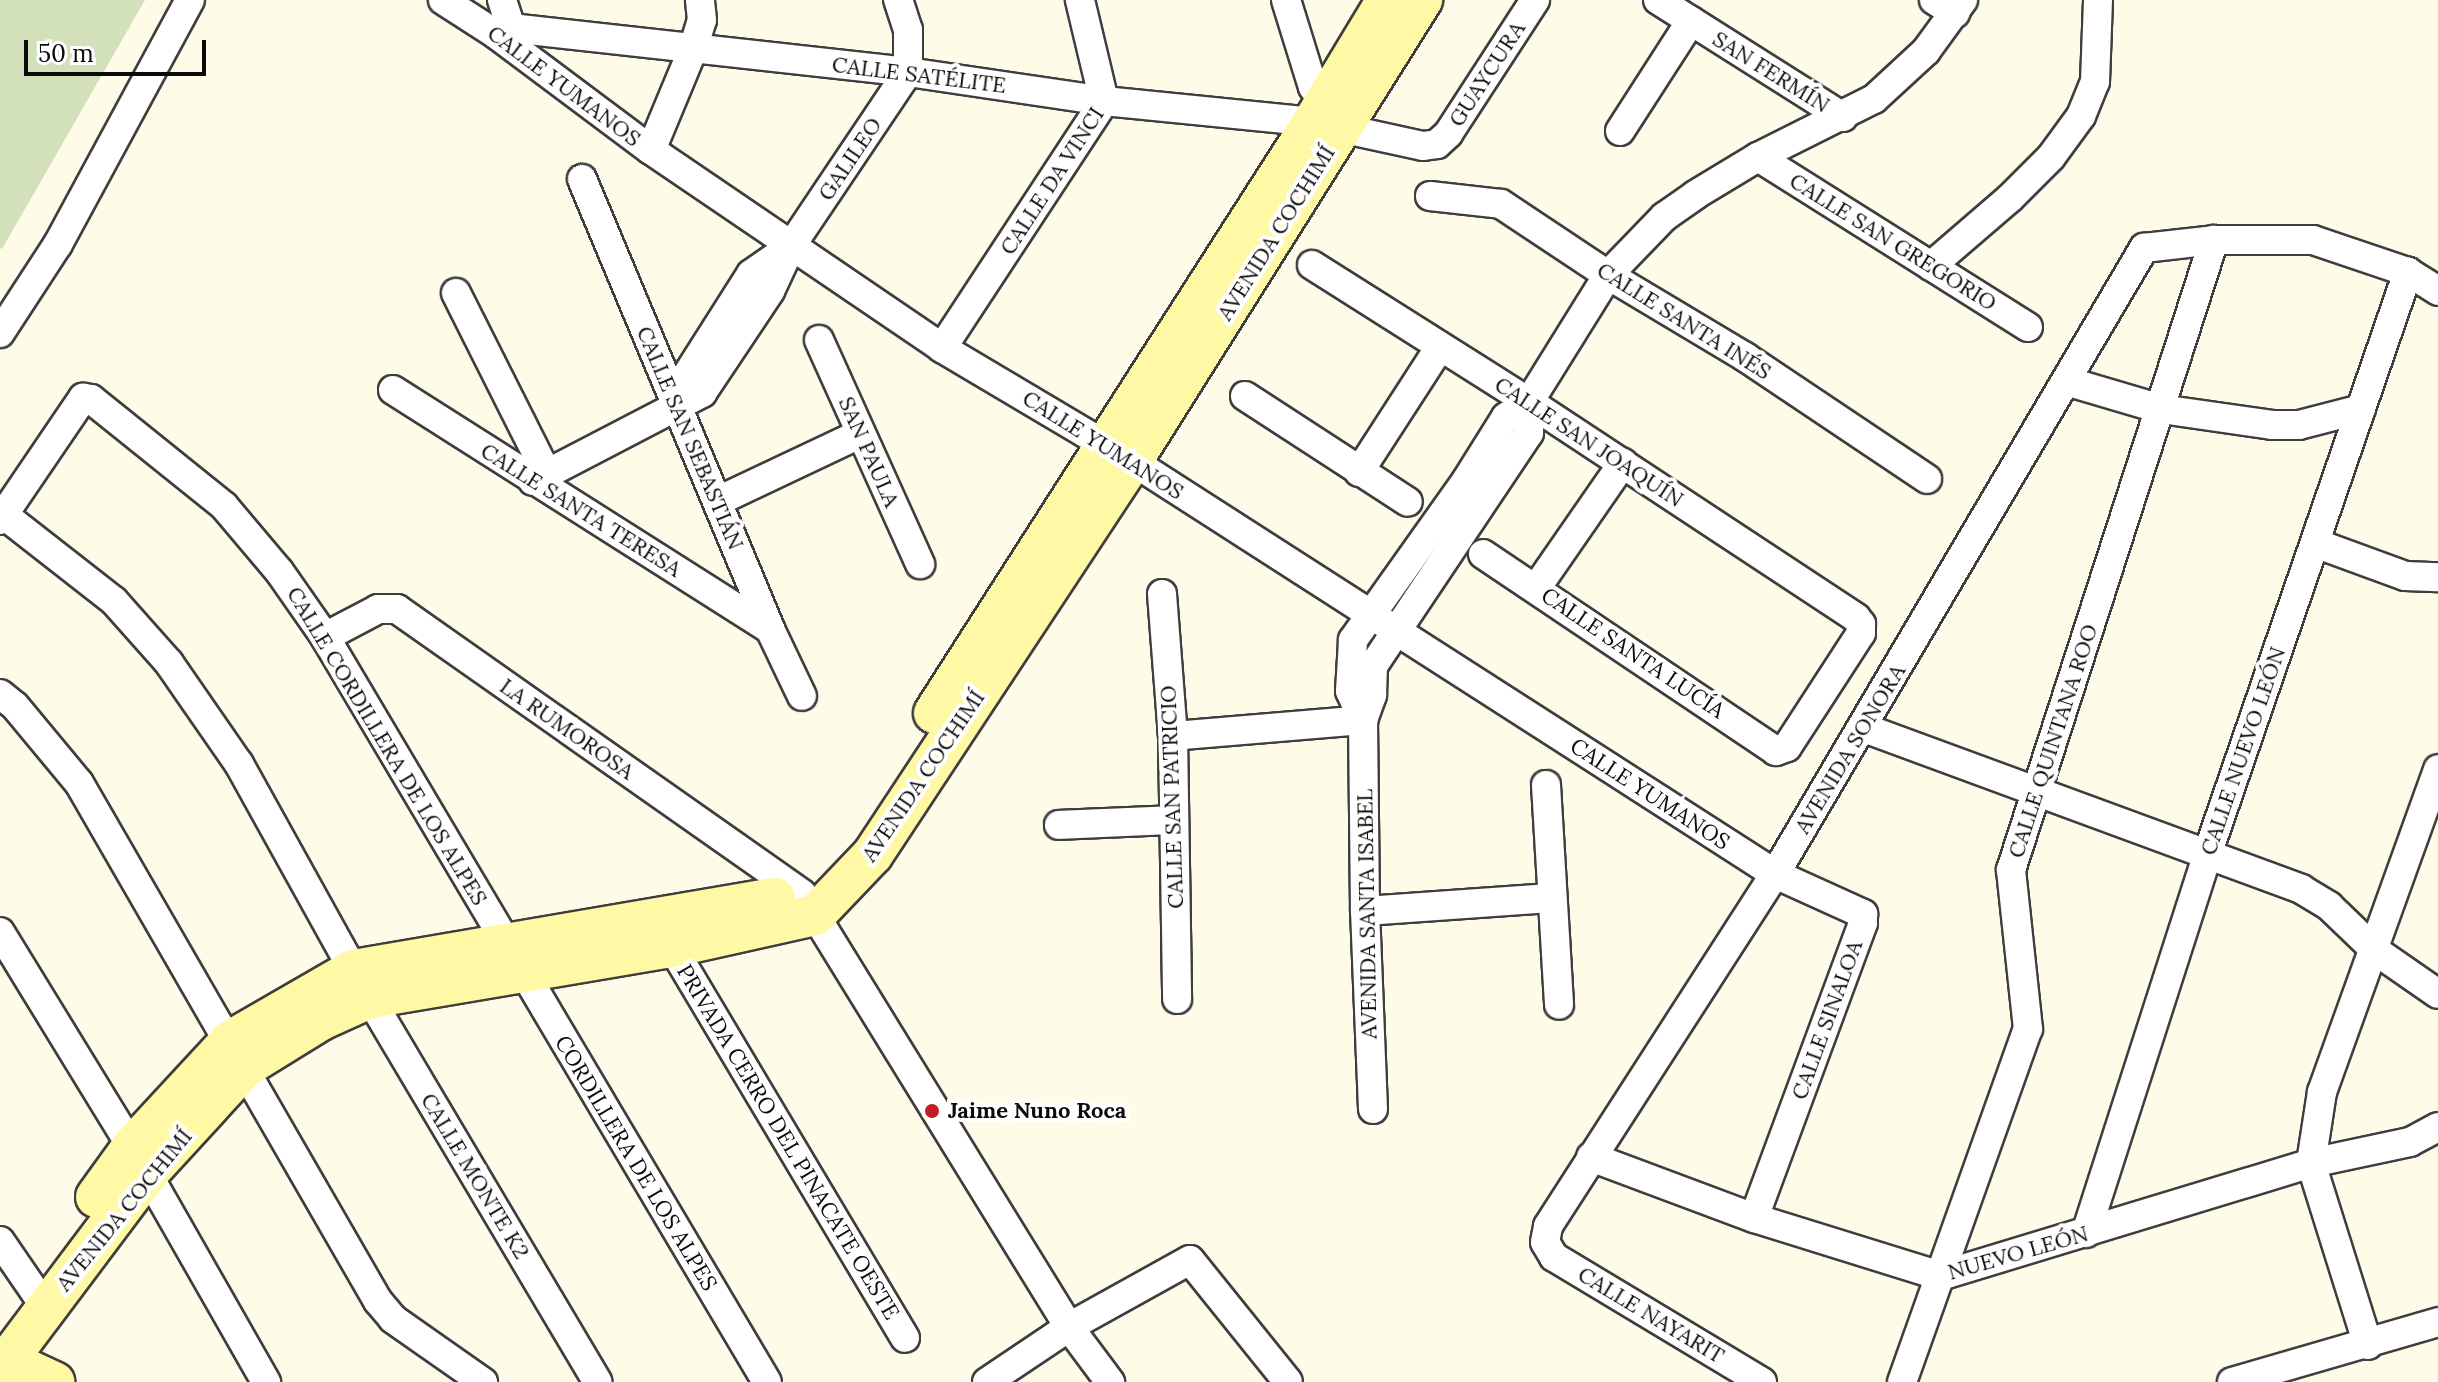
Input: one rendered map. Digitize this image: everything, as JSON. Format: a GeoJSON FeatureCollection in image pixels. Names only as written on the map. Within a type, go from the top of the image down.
{"type":"FeatureCollection","features":[{"type":"Feature","properties":{"kind":"street"},"geometry":{"type":"LineString","coordinates":[[0,333],[58,244],[190,0]]}},
{"type":"Feature","properties":{"kind":"street","name":"CALLE YUMANOS"},"geometry":{"type":"LineString","coordinates":[[443,0],[504,31],[651,150],[942,348],[1120,453],[1775,874]]}},
{"type":"Feature","properties":{"kind":"street"},"geometry":{"type":"LineString","coordinates":[[502,0],[504,31]]}},
{"type":"Feature","properties":{"kind":"street"},"geometry":{"type":"LineString","coordinates":[[651,150],[693,49],[702,20],[700,0]]}},
{"type":"Feature","properties":{"kind":"street"},"geometry":{"type":"LineString","coordinates":[[898,0],[908,30],[908,72]]}},
{"type":"Feature","properties":{"kind":"street","name":"CALLE DA VINCI"},"geometry":{"type":"LineString","coordinates":[[942,348],[1104,101],[1080,0]]}},
{"type":"Feature","properties":{"kind":"street"},"geometry":{"type":"LineString","coordinates":[[1286,0],[1326,119]]}},
{"type":"Feature","properties":{"kind":"street","name":"AVENIDA COCHIMÍ"},"geometry":{"type":"LineString","coordinates":[[514,956],[672,947],[808,904],[873,854],[1326,119],[1387,0]]}},
{"type":"Feature","properties":{"kind":"street","name":"AVENIDA COCHIMÍ"},"geometry":{"type":"LineString","coordinates":[[1326,119],[1422,0]]}},
{"type":"Feature","properties":{"kind":"street","name":"GUAYCURA"},"geometry":{"type":"LineString","coordinates":[[1326,119],[1423,146],[1437,144],[1448,134],[1535,0]]}},
{"type":"Feature","properties":{"kind":"street","name":"SAN FERMÍN"},"geometry":{"type":"LineString","coordinates":[[1658,0],[1843,117]]}},
{"type":"Feature","properties":{"kind":"street"},"geometry":{"type":"LineString","coordinates":[[1931,266],[2010,198],[2051,157],[2081,116],[2095,82],[2098,0]]}},
{"type":"Feature","properties":{"kind":"street","name":"AVENIDA SANTA ISABEL"},"geometry":{"type":"LineString","coordinates":[[1373,1109],[1365,911],[1363,720],[1350,691],[1349,659],[1353,640],[1382,623],[1477,488],[1529,433],[1529,402],[1608,275],[1664,217],[1758,157],[1843,117],[1900,78],[1951,4]]}},
{"type":"Feature","properties":{"kind":"street"},"geometry":{"type":"LineString","coordinates":[[1620,131],[1691,21]]}},
{"type":"Feature","properties":{"kind":"street","name":"CALLE SATÉLITE"},"geometry":{"type":"LineString","coordinates":[[504,31],[908,72],[1104,101],[1326,119]]}},
{"type":"Feature","properties":{"kind":"street","name":"GALILEO"},"geometry":{"type":"LineString","coordinates":[[676,406],[685,378],[751,274],[791,246],[908,72]]}},
{"type":"Feature","properties":{"kind":"street","name":"CALLE SAN GREGORIO"},"geometry":{"type":"LineString","coordinates":[[1758,157],[2028,327]]}},
{"type":"Feature","properties":{"kind":"street","name":"CALLE SAN SEBASTIÁN"},"geometry":{"type":"LineString","coordinates":[[582,179],[770,629],[802,696]]}},
{"type":"Feature","properties":{"kind":"street","name":"CALLE SANTA INÉS"},"geometry":{"type":"LineString","coordinates":[[1430,196],[1501,204],[1608,275],[1745,357],[1927,479]]}},
{"type":"Feature","properties":{"kind":"street"},"geometry":{"type":"LineString","coordinates":[[2214,240],[2313,240],[2408,272],[2438,291]]}},
{"type":"Feature","properties":{"kind":"street","name":"AVENIDA SONORA"},"geometry":{"type":"LineString","coordinates":[[1545,1242],[1548,1226],[1775,874],[1864,728],[2144,248],[2214,240]]}},
{"type":"Feature","properties":{"kind":"street","name":"CALLE QUINTANA ROO"},"geometry":{"type":"LineString","coordinates":[[1902,1382],[2028,1029],[2011,870],[2038,795],[2214,240]]}},
{"type":"Feature","properties":{"kind":"street","name":"CALLE SAN JOAQUÍN"},"geometry":{"type":"LineString","coordinates":[[1312,265],[1623,463],[1861,624],[1861,633],[1782,750]]}},
{"type":"Feature","properties":{"kind":"street","name":"CALLE NUEVO LEÓN"},"geometry":{"type":"LineString","coordinates":[[2086,1233],[2207,855],[2408,272]]}},
{"type":"Feature","properties":{"kind":"street"},"geometry":{"type":"LineString","coordinates":[[456,293],[540,477],[676,406]]}},
{"type":"Feature","properties":{"kind":"street","name":"SAN PAULA"},"geometry":{"type":"LineString","coordinates":[[819,340],[920,564]]}},
{"type":"Feature","properties":{"kind":"street"},"geometry":{"type":"LineString","coordinates":[[1359,472],[1440,347]]}},
{"type":"Feature","properties":{"kind":"street"},"geometry":{"type":"LineString","coordinates":[[2066,381],[2161,409],[2272,425],[2299,425],[2361,409]]}},
{"type":"Feature","properties":{"kind":"street","name":"CALLE SANTA TERESA"},"geometry":{"type":"LineString","coordinates":[[393,390],[540,477],[770,629]]}},
{"type":"Feature","properties":{"kind":"street"},"geometry":{"type":"LineString","coordinates":[[1245,396],[1408,502]]}},
{"type":"Feature","properties":{"kind":"street","name":"CALLE CORDILLERA DE LOS ALPES"},"geometry":{"type":"LineString","coordinates":[[2,518],[83,398],[91,399],[224,506],[279,571],[325,637],[514,956]]}},
{"type":"Feature","properties":{"kind":"street"},"geometry":{"type":"LineString","coordinates":[[718,501],[860,434]]}},
{"type":"Feature","properties":{"kind":"street"},"geometry":{"type":"LineString","coordinates":[[1537,587],[1623,463]]}},
{"type":"Feature","properties":{"kind":"street","name":"CALLE MONTE K2"},"geometry":{"type":"LineString","coordinates":[[2,518],[114,601],[169,663],[239,764],[362,984],[598,1382]]}},
{"type":"Feature","properties":{"kind":"street"},"geometry":{"type":"LineString","coordinates":[[2315,543],[2405,576],[2438,577]]}},
{"type":"Feature","properties":{"kind":"street","name":"CALLE SANTA LUCÍA"},"geometry":{"type":"LineString","coordinates":[[1483,554],[1537,587],[1776,751],[1782,750]]}},
{"type":"Feature","properties":{"kind":"street","name":"CALLE SAN PATRICIO"},"geometry":{"type":"LineString","coordinates":[[1162,594],[1173,736],[1177,999]]}},
{"type":"Feature","properties":{"kind":"street","name":"LA RUMOROSA"},"geometry":{"type":"LineString","coordinates":[[325,637],[378,609],[397,609],[808,904]]}},
{"type":"Feature","properties":{"kind":"street"},"geometry":{"type":"LineString","coordinates":[[0,694],[15,706],[79,783],[385,1311],[483,1382]]}},
{"type":"Feature","properties":{"kind":"street"},"geometry":{"type":"LineString","coordinates":[[1173,736],[1363,720]]}},
{"type":"Feature","properties":{"kind":"street"},"geometry":{"type":"LineString","coordinates":[[1864,728],[2038,795],[2301,889],[2329,906],[2376,951],[2438,994]]}},
{"type":"Feature","properties":{"kind":"street"},"geometry":{"type":"LineString","coordinates":[[2368,1345],[2311,1163],[2322,1092],[2376,951],[2438,769]]}},
{"type":"Feature","properties":{"kind":"street"},"geometry":{"type":"LineString","coordinates":[[1546,785],[1559,1005]]}},
{"type":"Feature","properties":{"kind":"street"},"geometry":{"type":"LineString","coordinates":[[1059,825],[1174,820]]}},
{"type":"Feature","properties":{"kind":"street","name":"CALLE SINALOA"},"geometry":{"type":"LineString","coordinates":[[1754,1218],[1863,923],[1863,914],[1857,908],[1775,874]]}},
{"type":"Feature","properties":{"kind":"street"},"geometry":{"type":"LineString","coordinates":[[1365,911],[1551,898]]}},
{"type":"Feature","properties":{"kind":"street"},"geometry":{"type":"LineString","coordinates":[[808,904],[1069,1327],[1110,1382]]}},
{"type":"Feature","properties":{"kind":"street","name":"AVENIDA COCHIMÍ"},"geometry":{"type":"LineString","coordinates":[[2,1353],[38,1298],[140,1160],[238,1054],[321,1020],[362,984],[808,904]]}},
{"type":"Feature","properties":{"kind":"street"},"geometry":{"type":"LineString","coordinates":[[0,932],[140,1160],[266,1382]]}},
{"type":"Feature","properties":{"kind":"street","name":"PRIVADA CERRO DEL PINACATE OESTE"},"geometry":{"type":"LineString","coordinates":[[672,947],[905,1338]]}},
{"type":"Feature","properties":{"kind":"street","name":"CORDILLERA DE LOS ALPES"},"geometry":{"type":"LineString","coordinates":[[514,956],[767,1382]]}},
{"type":"Feature","properties":{"kind":"street","name":"NUEVO LEÓN"},"geometry":{"type":"LineString","coordinates":[[1591,1157],[1754,1218],[1940,1276],[2311,1163],[2410,1142],[2438,1127]]}},
{"type":"Feature","properties":{"kind":"street"},"geometry":{"type":"LineString","coordinates":[[0,1241],[38,1298]]}},
{"type":"Feature","properties":{"kind":"street","name":"CALLE NAYARIT"},"geometry":{"type":"LineString","coordinates":[[1545,1242],[1554,1257],[1760,1381]]}},
{"type":"Feature","properties":{"kind":"street"},"geometry":{"type":"LineString","coordinates":[[987,1382],[1069,1327],[1190,1260],[1288,1382]]}},
{"type":"Feature","properties":{"kind":"street"},"geometry":{"type":"LineString","coordinates":[[2232,1382],[2368,1345],[2438,1322]]}},
{"type":"Feature","properties":{"kind":"street"},"geometry":{"type":"LineString","coordinates":[[2,1353],[54,1382]]}},
{"type":"Feature","properties":{"kind":"green space"},"geometry":{"type":"Polygon","coordinates":[[[0,0],[145,0],[2,249],[0,248],[0,0]]]}},
{"type":"Feature","properties":{"kind":"place","name":"Jaime Nuno Roca"},"geometry":{"type":"Point","coordinates":[932,1111]}}]}
